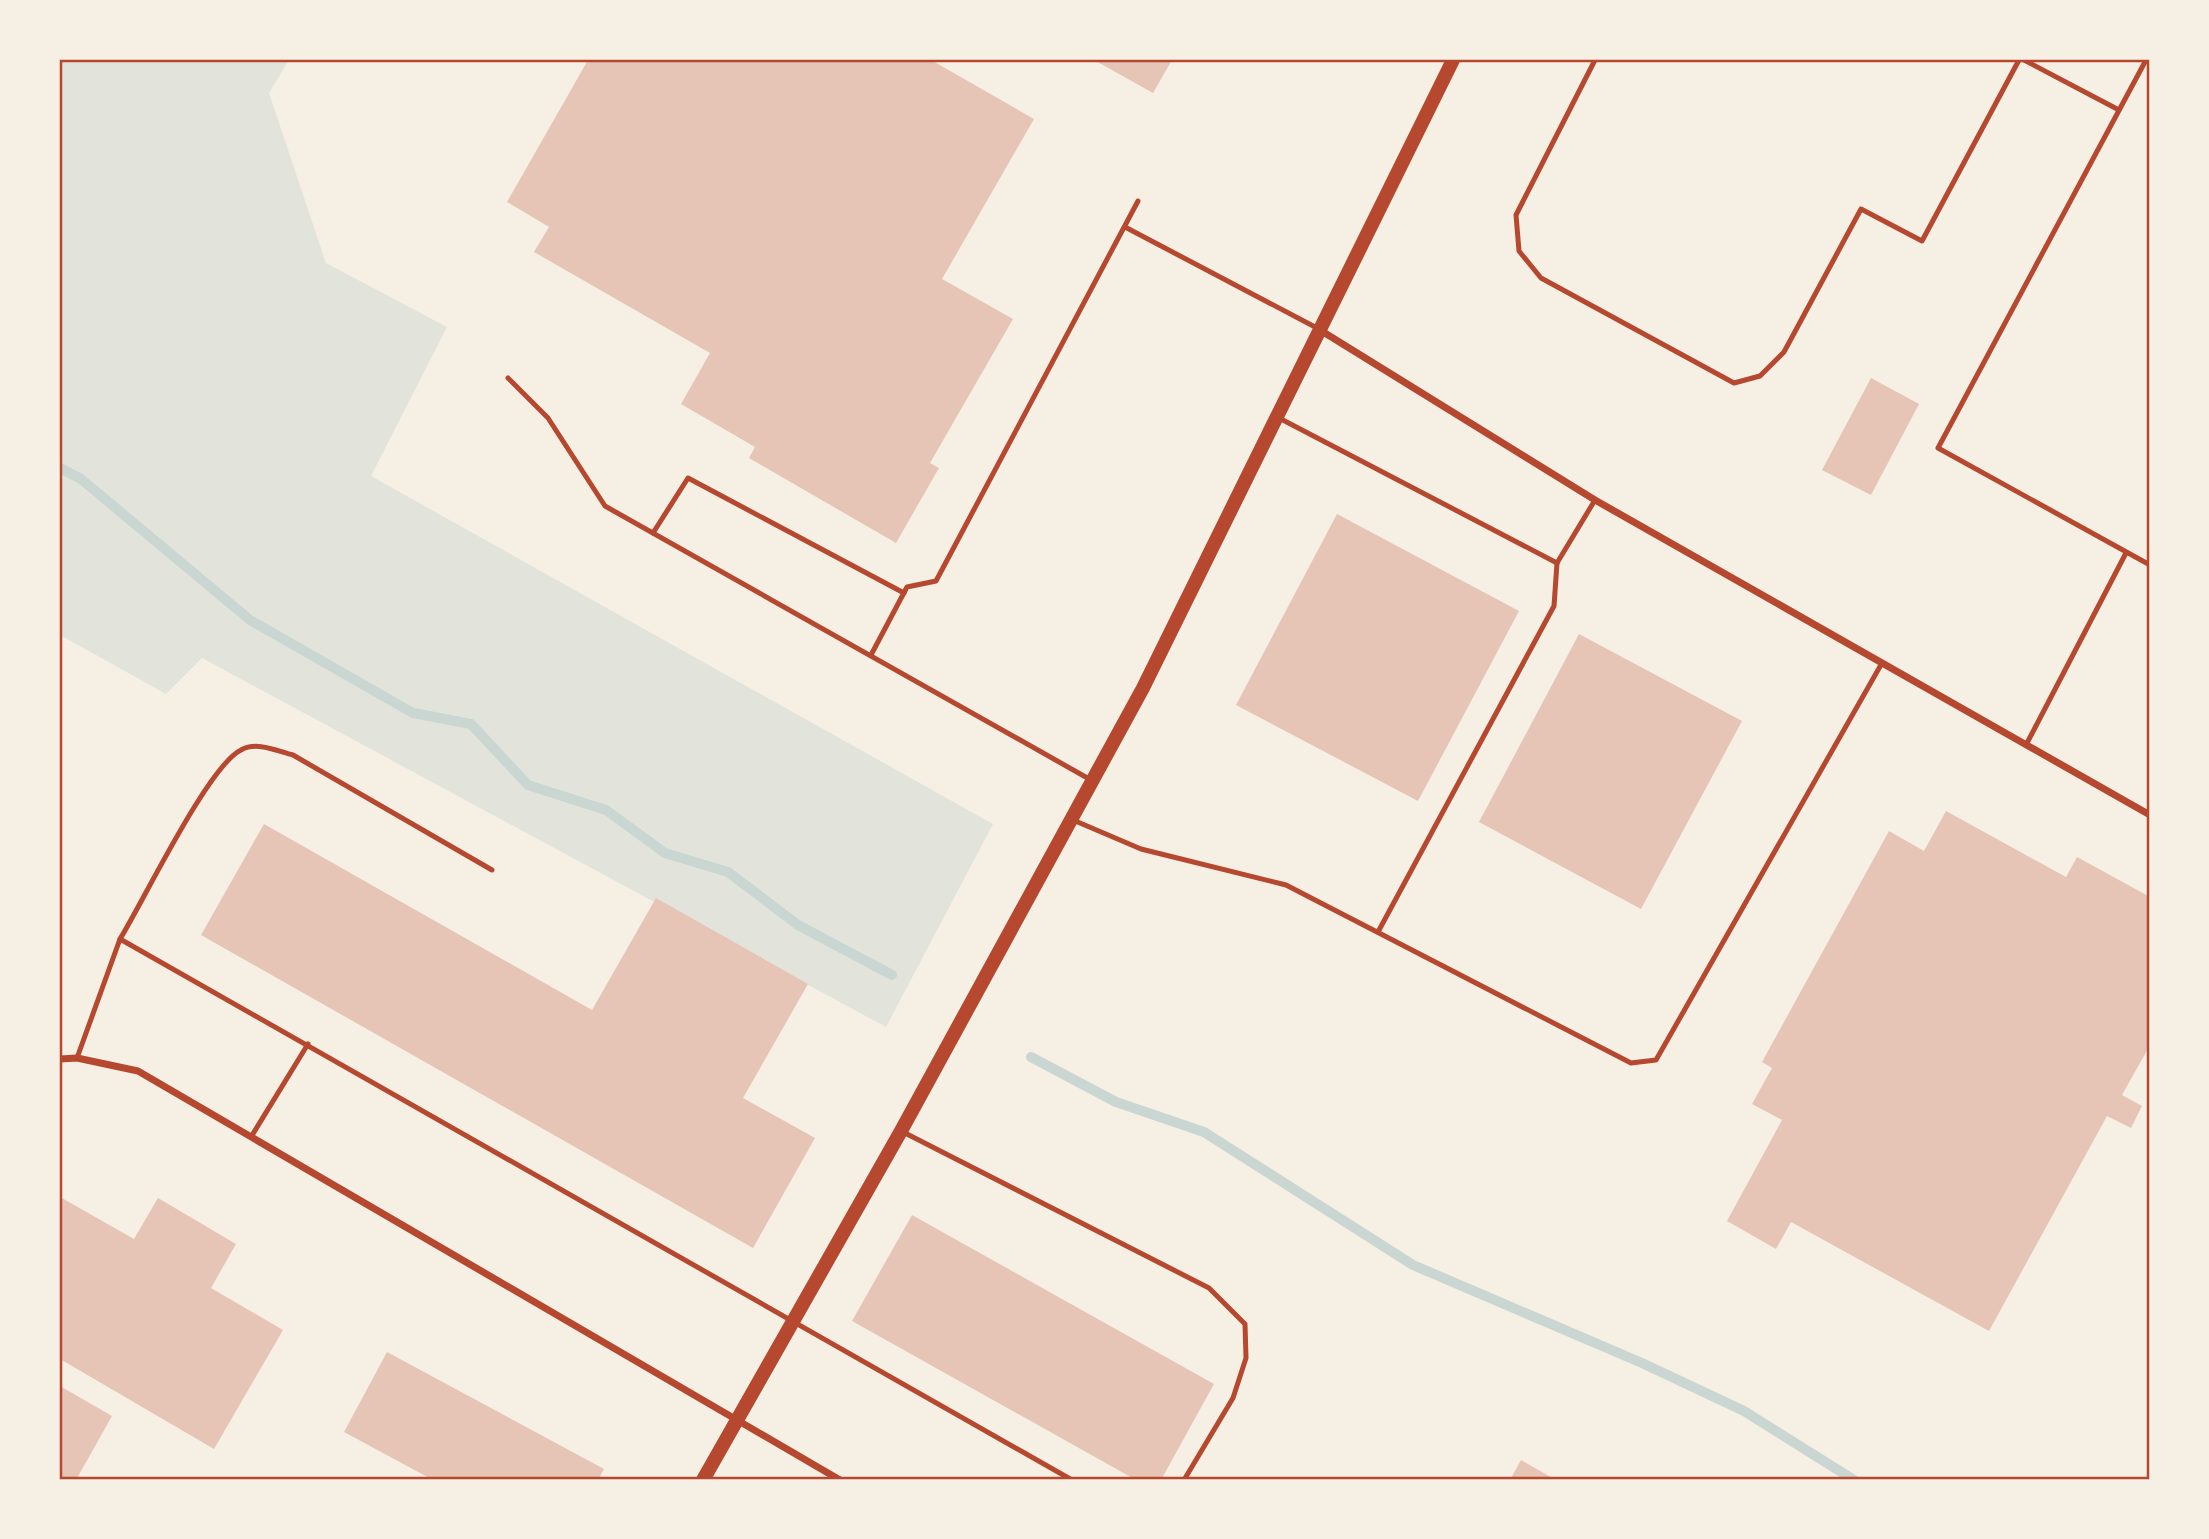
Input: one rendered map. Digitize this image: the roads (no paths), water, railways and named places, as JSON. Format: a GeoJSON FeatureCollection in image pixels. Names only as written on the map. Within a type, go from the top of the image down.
{"type":"FeatureCollection","features":[{"type":"Feature","properties":{"kind":"main road"},"geometry":{"type":"LineString","coordinates":[[703,1479],[901,1131],[1094,782],[1279,418],[1453,60]]}},
{"type":"Feature","properties":{"kind":"street"},"geometry":{"type":"LineString","coordinates":[[1320,330],[1595,500],[2150,815]]}},
{"type":"Feature","properties":{"kind":"street"},"geometry":{"type":"LineString","coordinates":[[60,1059],[77,1058],[138,1071],[736,1421],[840,1479]]}},
{"type":"Feature","properties":{"kind":"lane"},"geometry":{"type":"LineString","coordinates":[[1595,60],[1517,215],[1519,251],[1541,278],[1734,383],[1760,376],[1784,352],[1861,209],[1922,241],[2021,60],[2119,110]]}},
{"type":"Feature","properties":{"kind":"lane"},"geometry":{"type":"LineString","coordinates":[[2146,60],[1938,448],[2150,565]]}},
{"type":"Feature","properties":{"kind":"lane"},"geometry":{"type":"LineString","coordinates":[[871,655],[907,587],[936,581],[1138,201]]}},
{"type":"Feature","properties":{"kind":"lane"},"geometry":{"type":"LineString","coordinates":[[1125,227],[1320,330]]}},
{"type":"Feature","properties":{"kind":"lane"},"geometry":{"type":"LineString","coordinates":[[508,379],[548,418],[605,506],[1094,782]]}},
{"type":"Feature","properties":{"kind":"lane"},"geometry":{"type":"LineString","coordinates":[[1279,418],[1558,563]]}},
{"type":"Feature","properties":{"kind":"lane"},"geometry":{"type":"LineString","coordinates":[[653,533],[688,478],[904,593]]}},
{"type":"Feature","properties":{"kind":"lane"},"geometry":{"type":"LineString","coordinates":[[1378,932],[1554,606],[1558,563],[1595,500]]}},
{"type":"Feature","properties":{"kind":"lane"},"geometry":{"type":"LineString","coordinates":[[2026,745],[2126,553]]}},
{"type":"Feature","properties":{"kind":"lane"},"geometry":{"type":"LineString","coordinates":[[1073,820],[1141,849],[1286,885],[1631,1063],[1656,1060],[1882,663]]}},
{"type":"Feature","properties":{"kind":"lane"},"geometry":{"type":"LineString","coordinates":[[77,1058],[120,939],[183,827],[228,759],[242,749],[258,746],[293,755],[492,870]]}},
{"type":"Feature","properties":{"kind":"lane"},"geometry":{"type":"LineString","coordinates":[[120,939],[1072,1479]]}},
{"type":"Feature","properties":{"kind":"lane"},"geometry":{"type":"LineString","coordinates":[[251,1137],[308,1044]]}},
{"type":"Feature","properties":{"kind":"lane"},"geometry":{"type":"LineString","coordinates":[[901,1131],[1209,1288],[1245,1324],[1246,1358],[1233,1398],[1184,1479]]}},
{"type":"Feature","properties":{"kind":"waterway"},"geometry":{"type":"LineString","coordinates":[[60,468],[81,479],[250,620],[413,713],[471,724],[528,785],[606,810],[665,853],[728,872],[798,925],[892,975]]}},
{"type":"Feature","properties":{"kind":"waterway"},"geometry":{"type":"LineString","coordinates":[[1031,1057],[1116,1102],[1204,1132],[1413,1265],[1642,1363],[1744,1411],[1854,1480]]}}]}
